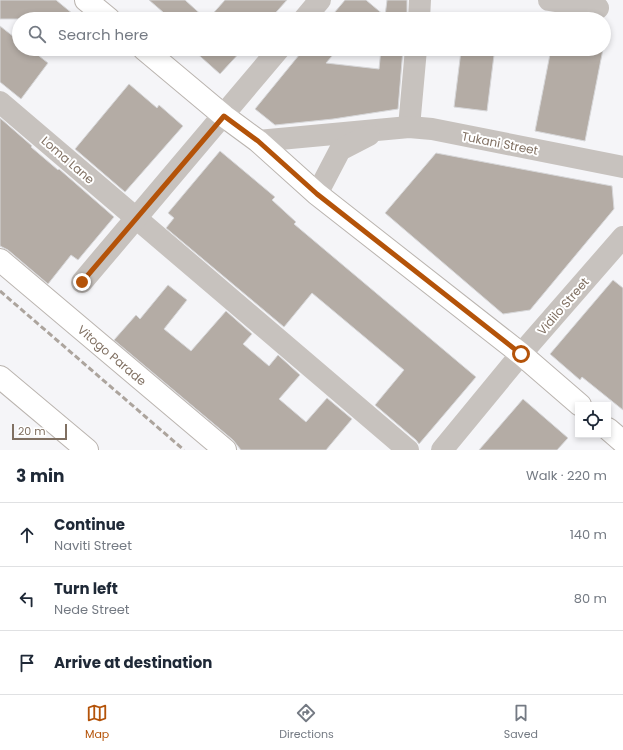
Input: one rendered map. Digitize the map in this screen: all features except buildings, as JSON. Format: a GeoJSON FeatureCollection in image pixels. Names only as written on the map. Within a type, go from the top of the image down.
{"type":"FeatureCollection","features":[{"type":"Feature","properties":{"kind":"main road"},"geometry":{"type":"LineString","coordinates":[[86,0],[101,12]]}},
{"type":"Feature","properties":{"kind":"main road"},"geometry":{"type":"LineString","coordinates":[[152,56],[224,116],[258,141],[317,194],[521,354],[577,402]]}},
{"type":"Feature","properties":{"kind":"main road","name":"Vitogo Parade"},"geometry":{"type":"LineString","coordinates":[[0,260],[225,450]]}},
{"type":"Feature","properties":{"kind":"main road"},"geometry":{"type":"LineString","coordinates":[[0,377],[87,450]]}},
{"type":"Feature","properties":{"kind":"main road"},"geometry":{"type":"LineString","coordinates":[[611,432],[623,442]]}},
{"type":"Feature","properties":{"kind":"street"},"geometry":{"type":"LineString","coordinates":[[310,12],[320,0]]}},
{"type":"Feature","properties":{"kind":"street"},"geometry":{"type":"LineString","coordinates":[[419,12],[420,0]]}},
{"type":"Feature","properties":{"kind":"street"},"geometry":{"type":"LineString","coordinates":[[549,0],[598,8]]}},
{"type":"Feature","properties":{"kind":"street"},"geometry":{"type":"LineString","coordinates":[[82,282],[273,56]]}},
{"type":"Feature","properties":{"kind":"street"},"geometry":{"type":"LineString","coordinates":[[409,127],[415,56]]}},
{"type":"Feature","properties":{"kind":"street","name":"Loma Lane"},"geometry":{"type":"LineString","coordinates":[[0,102],[408,450]]}},
{"type":"Feature","properties":{"kind":"street","name":"Tukani Street"},"geometry":{"type":"LineString","coordinates":[[258,141],[377,130],[394,127],[409,127],[432,129],[623,167]]}},
{"type":"Feature","properties":{"kind":"street","name":"Tukani Street"},"geometry":{"type":"LineString","coordinates":[[317,194],[340,150],[377,130]]}},
{"type":"Feature","properties":{"kind":"street","name":"Vidilo Street"},"geometry":{"type":"LineString","coordinates":[[442,450],[521,354],[623,237]]}},
{"type":"Feature","properties":{"kind":"railway"},"geometry":{"type":"LineString","coordinates":[[0,291],[184,450]]}},
{"type":"Feature","properties":{"kind":"route"},"geometry":{"type":"LineString","coordinates":[[82,282],[224,116],[258,141],[317,194],[521,354]]}}]}
